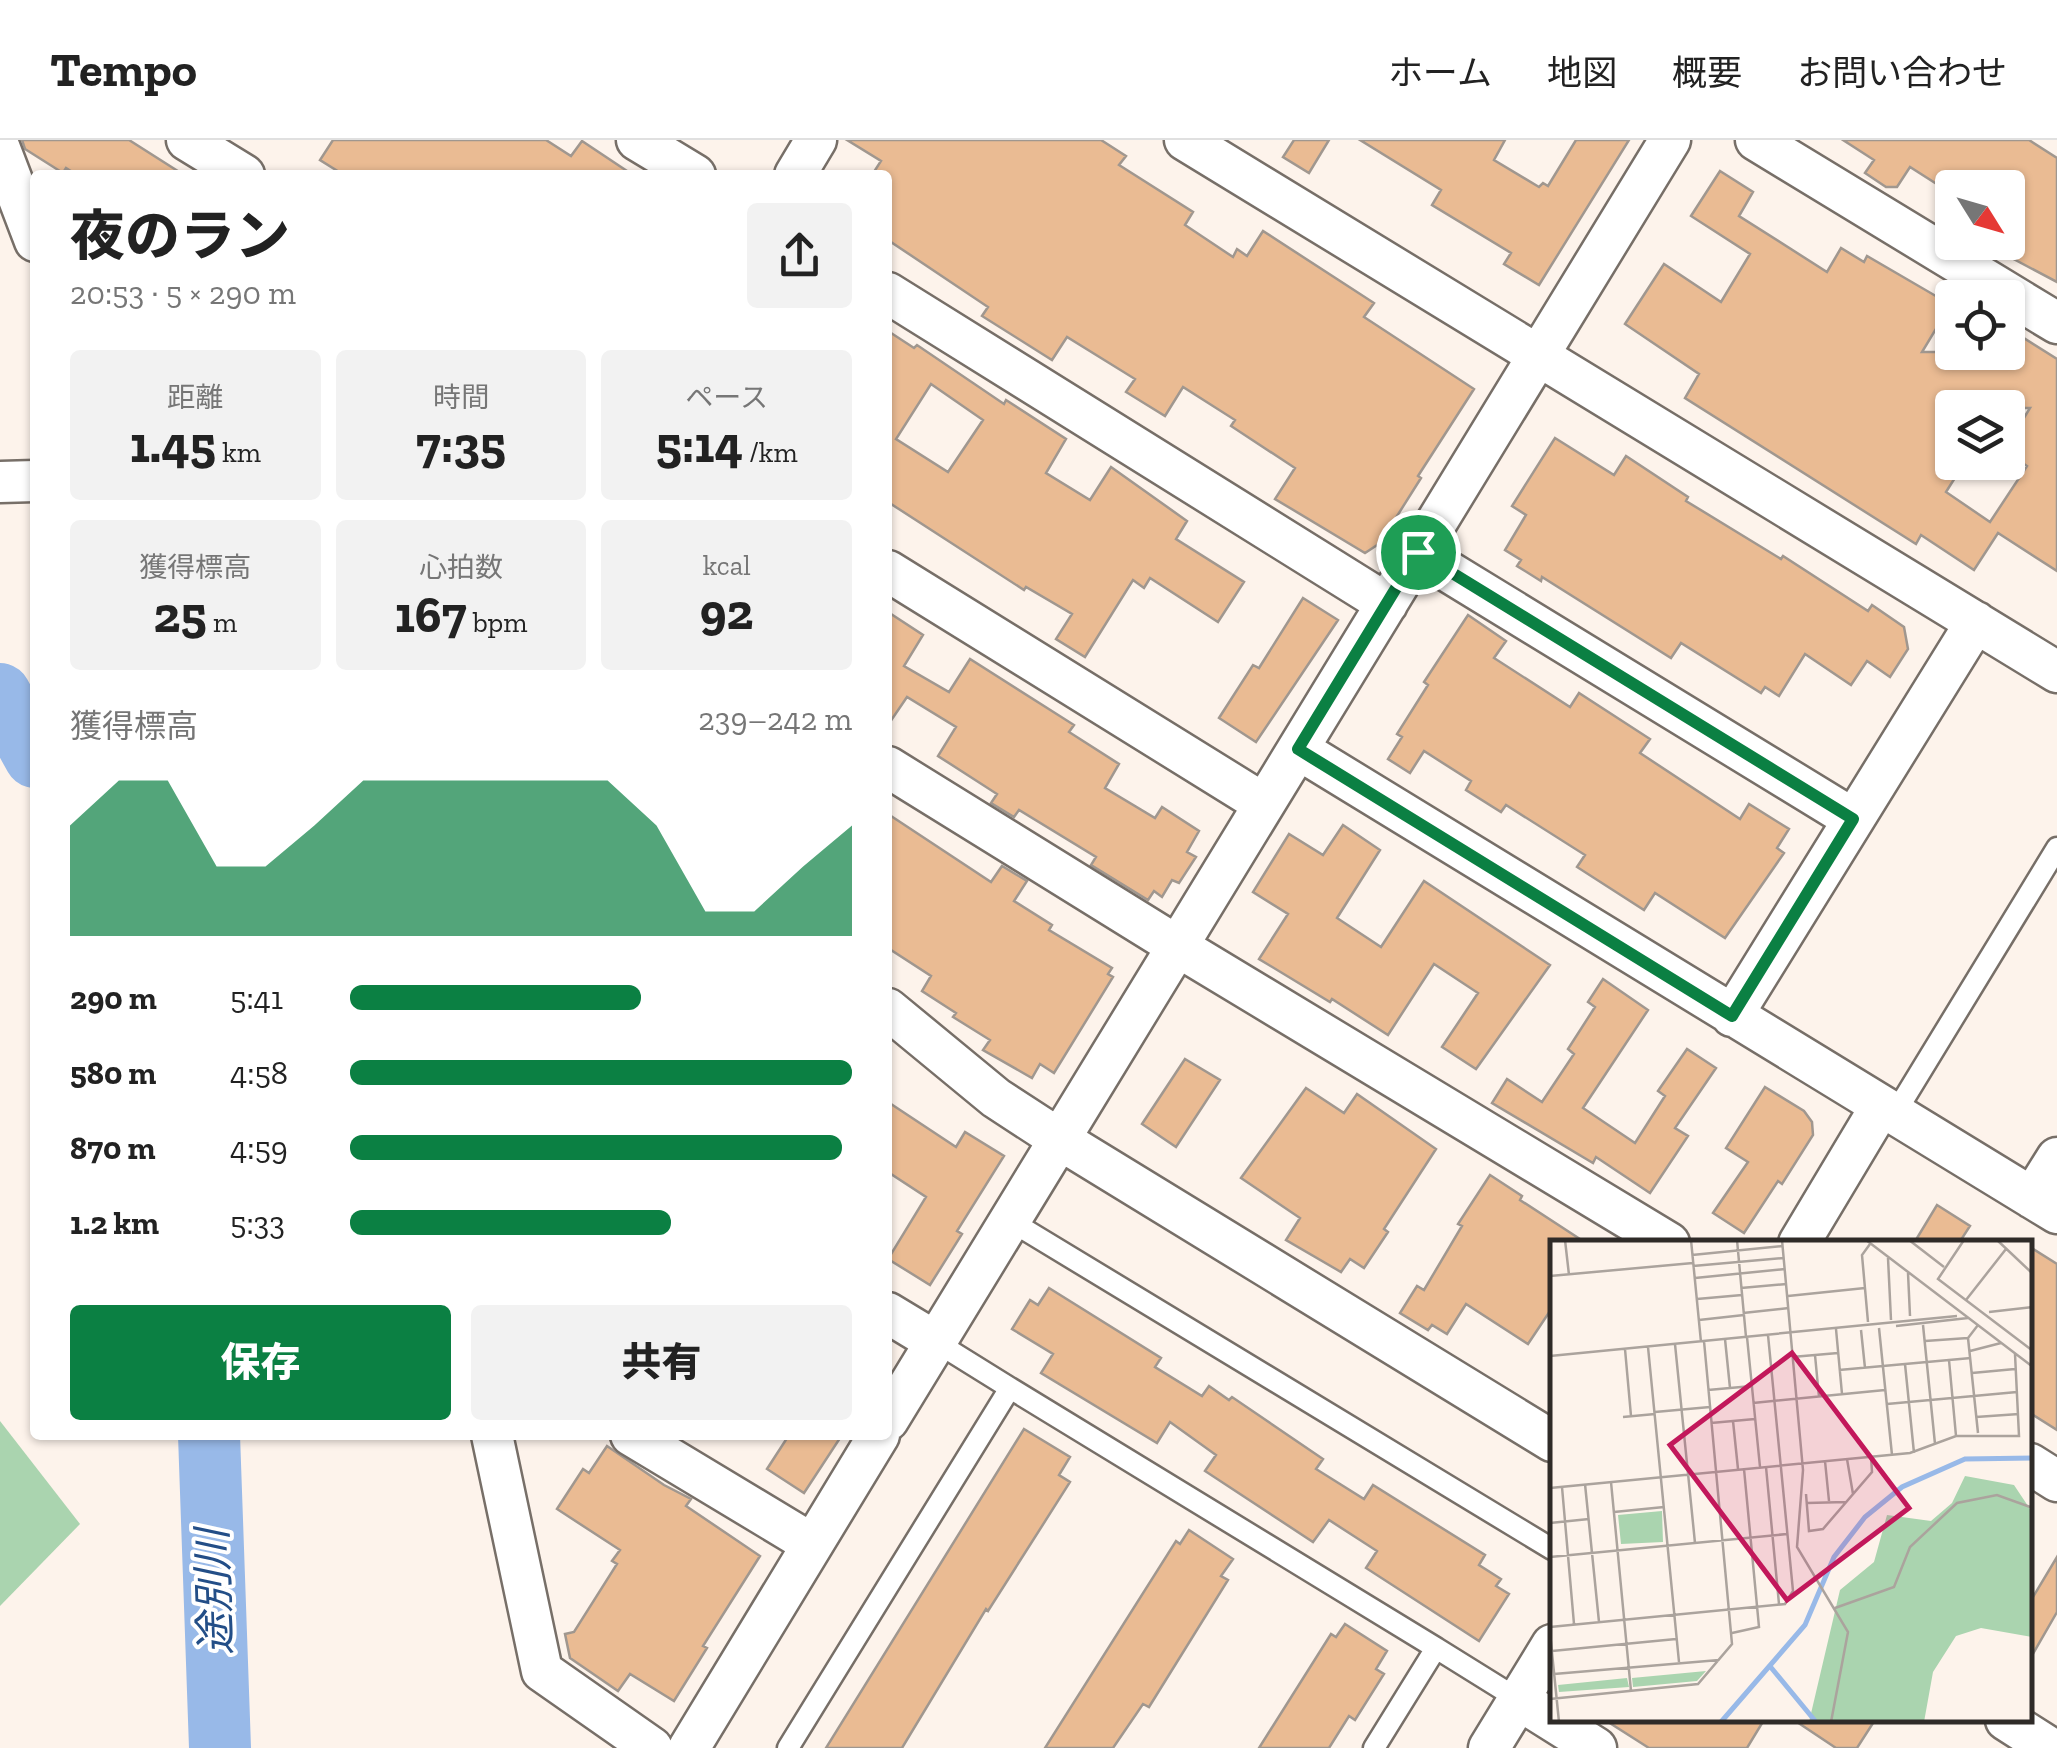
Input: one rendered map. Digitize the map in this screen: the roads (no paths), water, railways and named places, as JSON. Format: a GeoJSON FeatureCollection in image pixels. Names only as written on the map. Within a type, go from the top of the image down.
{"type":"FeatureCollection","features":[{"type":"Feature","properties":{"kind":"street"},"geometry":{"type":"LineString","coordinates":[[187,140],[236,170]]}},
{"type":"Feature","properties":{"kind":"street"},"geometry":{"type":"LineString","coordinates":[[637,140],[687,170]]}},
{"type":"Feature","properties":{"kind":"street"},"geometry":{"type":"LineString","coordinates":[[798,170],[816,140]]}},
{"type":"Feature","properties":{"kind":"street"},"geometry":{"type":"LineString","coordinates":[[1185,140],[2057,672]]}},
{"type":"Feature","properties":{"kind":"street"},"geometry":{"type":"LineString","coordinates":[[892,1414],[1670,140]]}},
{"type":"Feature","properties":{"kind":"street"},"geometry":{"type":"LineString","coordinates":[[1756,140],[2057,323]]}},
{"type":"Feature","properties":{"kind":"street"},"geometry":{"type":"LineString","coordinates":[[0,149],[30,228]]}},
{"type":"Feature","properties":{"kind":"street"},"geometry":{"type":"LineString","coordinates":[[892,295],[1387,604]]}},
{"type":"Feature","properties":{"kind":"street"},"geometry":{"type":"LineString","coordinates":[[0,482],[30,481]]}},
{"type":"Feature","properties":{"kind":"street"},"geometry":{"type":"LineString","coordinates":[[1418,552],[1853,819]]}},
{"type":"Feature","properties":{"kind":"street"},"geometry":{"type":"LineString","coordinates":[[892,572],[1264,804]]}},
{"type":"Feature","properties":{"kind":"street"},"geometry":{"type":"LineString","coordinates":[[1732,1016],[1976,622]]}},
{"type":"Feature","properties":{"kind":"street"},"geometry":{"type":"LineString","coordinates":[[1298,749],[2045,1205],[2057,1158]]}},
{"type":"Feature","properties":{"kind":"street"},"geometry":{"type":"LineString","coordinates":[[892,768],[1176,946],[1664,1240]]}},
{"type":"Feature","properties":{"kind":"street"},"geometry":{"type":"LineString","coordinates":[[904,1031],[1059,1139],[1550,1440]]}},
{"type":"Feature","properties":{"kind":"street"},"geometry":{"type":"LineString","coordinates":[[1801,1240],[1888,1110]]}},
{"type":"Feature","properties":{"kind":"street"},"geometry":{"type":"LineString","coordinates":[[892,1315],[936,1342]]}},
{"type":"Feature","properties":{"kind":"street"},"geometry":{"type":"LineString","coordinates":[[493,1440],[542,1672],[652,1748]]}},
{"type":"Feature","properties":{"kind":"street"},"geometry":{"type":"LineString","coordinates":[[639,1440],[812,1544]]}},
{"type":"Feature","properties":{"kind":"street"},"geometry":{"type":"LineString","coordinates":[[689,1748],[875,1440]]}},
{"type":"Feature","properties":{"kind":"street"},"geometry":{"type":"LineString","coordinates":[[2032,1465],[2057,1481]]}},
{"type":"Feature","properties":{"kind":"street"},"geometry":{"type":"LineString","coordinates":[[1489,1748],[1550,1647]]}},
{"type":"Feature","properties":{"kind":"street"},"geometry":{"type":"LineString","coordinates":[[1518,1699],[1550,1719]]}},
{"type":"Feature","properties":{"kind":"street"},"geometry":{"type":"LineString","coordinates":[[1556,1723],[1596,1748]]}},
{"type":"Feature","properties":{"kind":"lane"},"geometry":{"type":"LineString","coordinates":[[1888,1110],[2057,848]]}},
{"type":"Feature","properties":{"kind":"lane"},"geometry":{"type":"LineString","coordinates":[[1009,1220],[1550,1548]]}},
{"type":"Feature","properties":{"kind":"lane"},"geometry":{"type":"LineString","coordinates":[[936,1342],[1518,1699]]}},
{"type":"Feature","properties":{"kind":"lane"},"geometry":{"type":"LineString","coordinates":[[788,1748],[1010,1388]]}},
{"type":"Feature","properties":{"kind":"lane"},"geometry":{"type":"LineString","coordinates":[[1374,1748],[1436,1648]]}},
{"type":"Feature","properties":{"kind":"waterway","name":"途別川"},"geometry":{"type":"LineString","coordinates":[[0,694],[30,748]]}},
{"type":"Feature","properties":{"kind":"waterway","name":"途別川"},"geometry":{"type":"LineString","coordinates":[[209,1440],[220,1748]]}}]}
